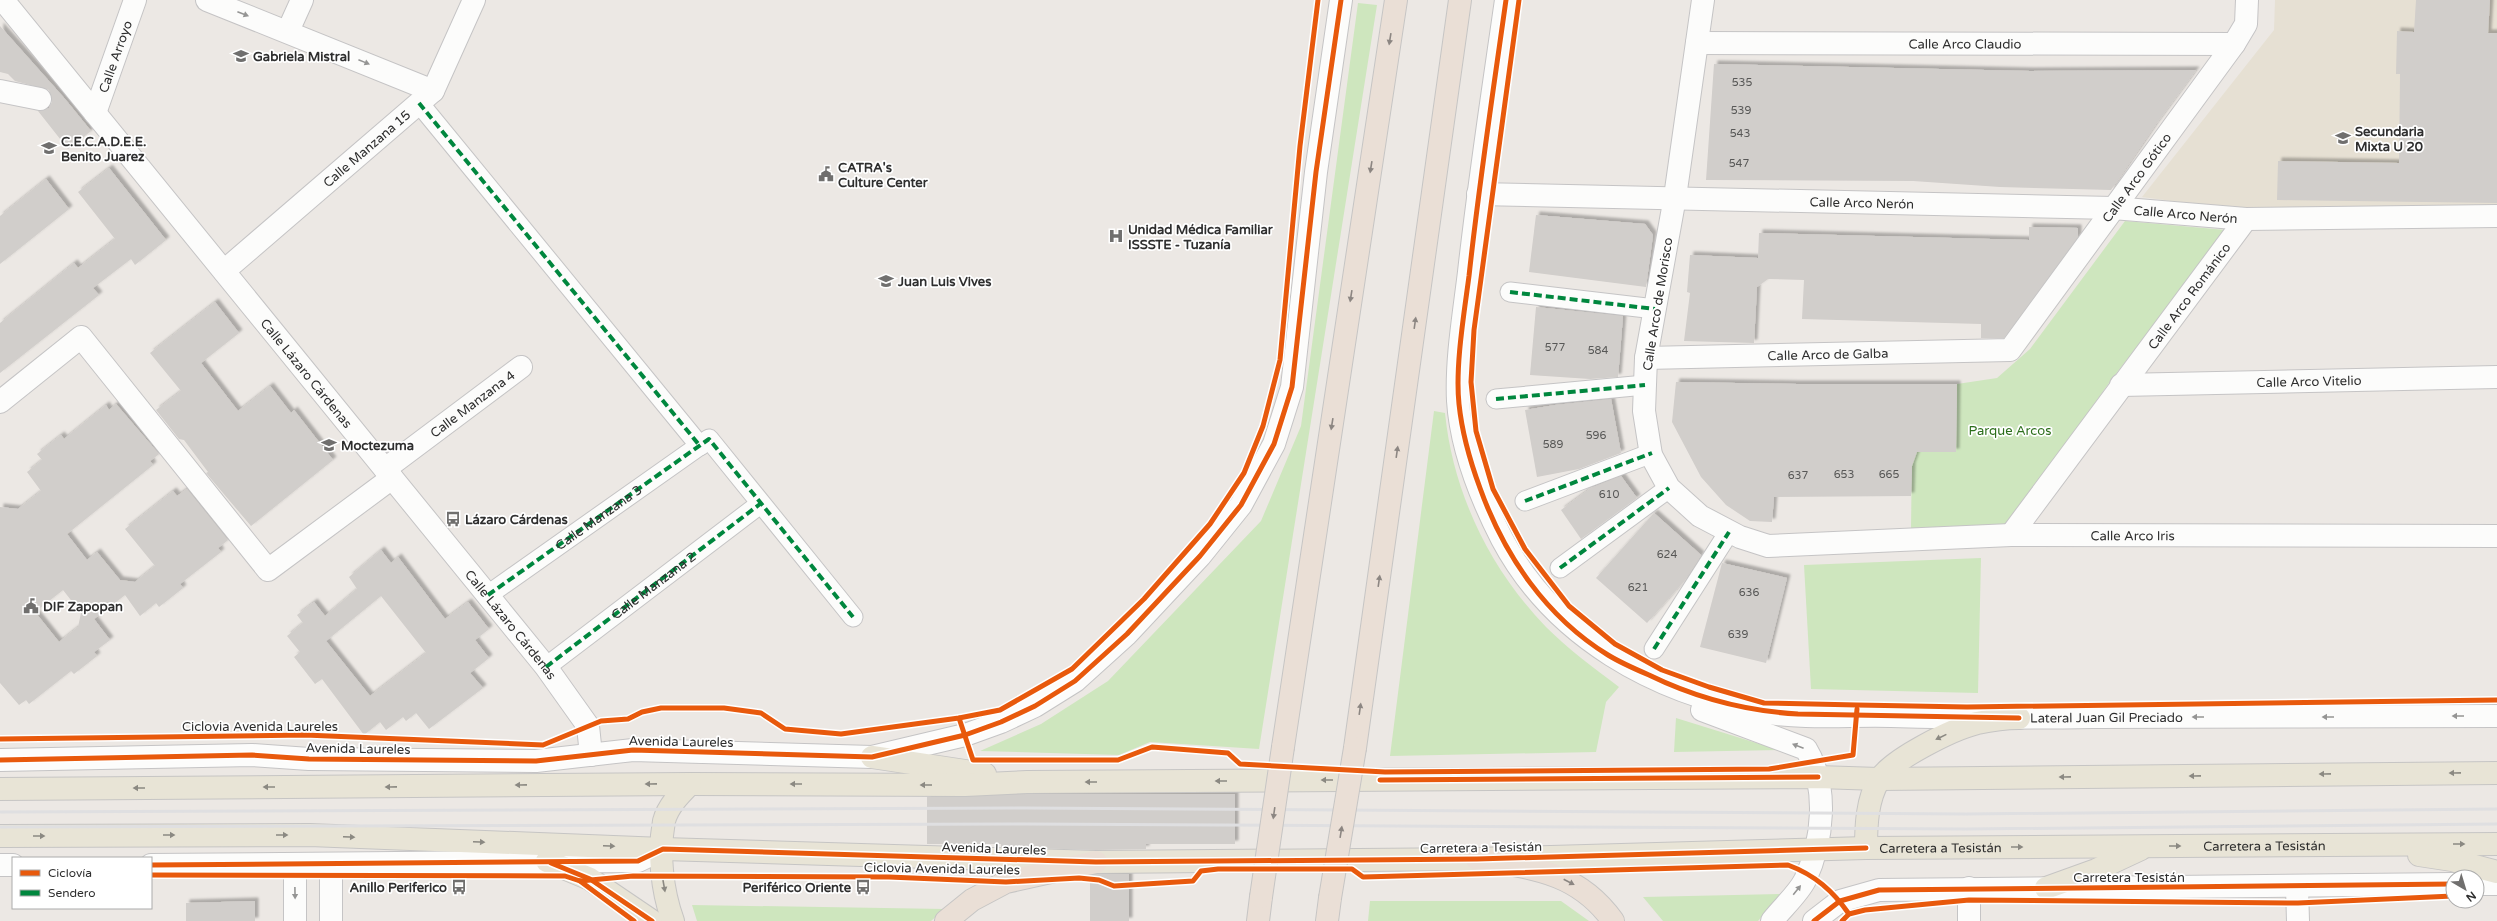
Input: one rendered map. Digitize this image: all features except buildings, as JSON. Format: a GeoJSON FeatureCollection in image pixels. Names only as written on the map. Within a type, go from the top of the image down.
{"type":"FeatureCollection","features":[{"type":"Feature","properties":{"kind":"highway"},"geometry":{"type":"LineString","coordinates":[[1258,921],[1396,0]]}},
{"type":"Feature","properties":{"kind":"highway"},"geometry":{"type":"LineString","coordinates":[[1327,921],[1355,748],[1460,0]]}},
{"type":"Feature","properties":{"kind":"highway"},"geometry":{"type":"LineString","coordinates":[[1453,56],[1466,0]]}},
{"type":"Feature","properties":{"kind":"highway"},"geometry":{"type":"LineString","coordinates":[[1477,859],[1540,869],[1570,882],[1601,904],[1613,921]]}},
{"type":"Feature","properties":{"kind":"highway"},"geometry":{"type":"LineString","coordinates":[[946,921],[972,900],[1006,882],[1096,862]]}},
{"type":"Feature","properties":{"kind":"main road"},"geometry":{"type":"LineString","coordinates":[[1866,848],[1866,824],[1872,796],[1879,779],[1916,750],[1955,731],[1989,720],[2019,718]]}},
{"type":"Feature","properties":{"kind":"main road"},"geometry":{"type":"LineString","coordinates":[[872,757],[1027,782]]}},
{"type":"Feature","properties":{"kind":"main road"},"geometry":{"type":"LineString","coordinates":[[0,789],[690,784],[965,785],[1027,782],[1818,777],[1879,779],[2496,773]]}},
{"type":"Feature","properties":{"kind":"main road"},"geometry":{"type":"LineString","coordinates":[[673,921],[668,905],[663,877],[664,820],[674,800],[690,784]]}},
{"type":"Feature","properties":{"kind":"main road","name":"Avenida Laureles"},"geometry":{"type":"LineString","coordinates":[[0,836],[310,835],[663,849],[1096,862]]}},
{"type":"Feature","properties":{"kind":"main road","name":"Carretera a Tesistán"},"geometry":{"type":"LineString","coordinates":[[1096,862],[1477,859],[1866,848],[2497,844]]}},
{"type":"Feature","properties":{"kind":"main road"},"geometry":{"type":"LineString","coordinates":[[2364,845],[2452,860],[2497,872]]}},
{"type":"Feature","properties":{"kind":"main road"},"geometry":{"type":"LineString","coordinates":[[2046,888],[2096,870],[2147,846]]}},
{"type":"Feature","properties":{"kind":"main road"},"geometry":{"type":"LineString","coordinates":[[547,861],[590,879],[652,921]]}},
{"type":"Feature","properties":{"kind":"street","name":"Calle Lázaro Cárdenas"},"geometry":{"type":"LineString","coordinates":[[3,0],[546,667],[588,726],[591,755]]}},
{"type":"Feature","properties":{"kind":"street","name":"Calle Arroyo"},"geometry":{"type":"LineString","coordinates":[[95,113],[135,0]]}},
{"type":"Feature","properties":{"kind":"street"},"geometry":{"type":"LineString","coordinates":[[207,0],[288,31],[426,97],[704,442],[760,504],[853,617]]}},
{"type":"Feature","properties":{"kind":"street"},"geometry":{"type":"LineString","coordinates":[[288,31],[302,0]]}},
{"type":"Feature","properties":{"kind":"street","name":"Calle Manzana 15"},"geometry":{"type":"LineString","coordinates":[[224,271],[426,97],[474,0]]}},
{"type":"Feature","properties":{"kind":"street","name":"Avenida Laureles"},"geometry":{"type":"LineString","coordinates":[[0,760],[252,756],[309,759],[536,761],[633,750],[872,757],[965,735],[1001,722],[1035,706],[1075,681],[1127,634],[1200,556],[1241,505],[1274,444],[1292,387],[1316,172],[1341,0]]}},
{"type":"Feature","properties":{"kind":"street","name":"Lateral Juan Gil Preciado"},"geometry":{"type":"LineString","coordinates":[[1506,0],[1478,194],[1460,348],[1458,402],[1474,470],[1490,515],[1509,552],[1533,588],[1563,621],[1608,655],[1671,686],[1707,699],[1765,712],[1824,716],[2019,718],[2497,716]]}},
{"type":"Feature","properties":{"kind":"street","name":"Calle Arco de Morisco"},"geometry":{"type":"LineString","coordinates":[[1703,0],[1675,197],[1646,358],[1644,411],[1652,453],[1669,488],[1700,516],[1729,532],[1768,546]]}},
{"type":"Feature","properties":{"kind":"street","name":"Calle Arco Gótico"},"geometry":{"type":"LineString","coordinates":[[2010,350],[2234,44],[2246,24],[2247,0]]}},
{"type":"Feature","properties":{"kind":"street","name":"Calle Arco Claudio"},"geometry":{"type":"LineString","coordinates":[[1697,43],[2234,44]]}},
{"type":"Feature","properties":{"kind":"street"},"geometry":{"type":"LineString","coordinates":[[0,91],[40,99]]}},
{"type":"Feature","properties":{"kind":"street","name":"Calle Arco Nerón"},"geometry":{"type":"LineString","coordinates":[[1478,194],[1675,197],[2113,208],[2246,219]]}},
{"type":"Feature","properties":{"kind":"street"},"geometry":{"type":"LineString","coordinates":[[2246,219],[2497,216]]}},
{"type":"Feature","properties":{"kind":"street","name":"Calle Arco Románico"},"geometry":{"type":"LineString","coordinates":[[2011,535],[2121,385],[2246,219]]}},
{"type":"Feature","properties":{"kind":"street"},"geometry":{"type":"LineString","coordinates":[[1510,292],[1655,308]]}},
{"type":"Feature","properties":{"kind":"street","name":"Calle Manzana 4"},"geometry":{"type":"LineString","coordinates":[[0,402],[81,337],[268,570],[521,367]]}},
{"type":"Feature","properties":{"kind":"street","name":"Calle Arco de Galba"},"geometry":{"type":"LineString","coordinates":[[1646,358],[2010,350]]}},
{"type":"Feature","properties":{"kind":"street","name":"Calle Arco Vitelio"},"geometry":{"type":"LineString","coordinates":[[2121,385],[2497,377]]}},
{"type":"Feature","properties":{"kind":"street"},"geometry":{"type":"LineString","coordinates":[[1496,399],[1645,385]]}},
{"type":"Feature","properties":{"kind":"street","name":"Calle Manzana 3"},"geometry":{"type":"LineString","coordinates":[[488,595],[704,442]]}},
{"type":"Feature","properties":{"kind":"street"},"geometry":{"type":"LineString","coordinates":[[1525,500],[1652,453]]}},
{"type":"Feature","properties":{"kind":"street"},"geometry":{"type":"LineString","coordinates":[[1560,568],[1669,488]]}},
{"type":"Feature","properties":{"kind":"street","name":"Calle Manzana 2"},"geometry":{"type":"LineString","coordinates":[[546,667],[760,504]]}},
{"type":"Feature","properties":{"kind":"street"},"geometry":{"type":"LineString","coordinates":[[1654,649],[1729,532]]}},
{"type":"Feature","properties":{"kind":"street","name":"Calle Arco Iris"},"geometry":{"type":"LineString","coordinates":[[1768,546],[2011,535],[2497,536]]}},
{"type":"Feature","properties":{"kind":"street"},"geometry":{"type":"LineString","coordinates":[[1671,686],[1692,706],[1806,749],[1813,761],[1818,777],[1821,800],[1820,825],[1814,850],[1804,881],[1772,921]]}},
{"type":"Feature","properties":{"kind":"street","name":"Avenida Laureles"},"geometry":{"type":"LineString","coordinates":[[152,865],[331,865],[638,861],[663,849]]}},
{"type":"Feature","properties":{"kind":"street"},"geometry":{"type":"LineString","coordinates":[[0,865],[12,865]]}},
{"type":"Feature","properties":{"kind":"street"},"geometry":{"type":"LineString","coordinates":[[295,865],[296,921]]}},
{"type":"Feature","properties":{"kind":"street"},"geometry":{"type":"LineString","coordinates":[[331,865],[331,921]]}},
{"type":"Feature","properties":{"kind":"street","name":"Carretera Tesistán"},"geometry":{"type":"LineString","coordinates":[[1814,921],[1831,907],[1862,893],[1885,889],[2297,887],[2445,884]]}},
{"type":"Feature","properties":{"kind":"street"},"geometry":{"type":"LineString","coordinates":[[2485,884],[2497,884]]}},
{"type":"Feature","properties":{"kind":"street"},"geometry":{"type":"LineString","coordinates":[[2297,887],[2298,921]]}},
{"type":"Feature","properties":{"kind":"street"},"geometry":{"type":"LineString","coordinates":[[1969,888],[1969,921]]}},
{"type":"Feature","properties":{"kind":"shaded area","name":"Secundaria Mixta U 20"},"geometry":{"type":"Polygon","coordinates":[[[2275,0],[2497,0],[2497,209],[2247,211],[2142,197],[2274,30],[2275,0]]]}},
{"type":"Feature","properties":{"kind":"green space"},"geometry":{"type":"Polygon","coordinates":[[[1358,3],[1377,5],[1259,749],[1150,742],[1119,755],[980,751],[1041,724],[1108,681],[1261,521],[1301,426],[1358,3]]]}},
{"type":"Feature","properties":{"kind":"green space","name":"Parque Arcos"},"geometry":{"type":"Polygon","coordinates":[[[2125,221],[2226,230],[2109,383],[2008,525],[1911,529],[1912,452],[1956,452],[1957,384],[1997,378],[2030,349],[2125,221]]]}},
{"type":"Feature","properties":{"kind":"green space"},"geometry":{"type":"Polygon","coordinates":[[[1434,411],[1445,413],[1449,443],[1456,472],[1466,501],[1492,555],[1508,580],[1526,604],[1554,635],[1619,687],[1606,702],[1596,752],[1390,756],[1434,411]]]}},
{"type":"Feature","properties":{"kind":"green space"},"geometry":{"type":"Polygon","coordinates":[[[1981,558],[1978,693],[1811,689],[1804,565],[1981,558]]]}},
{"type":"Feature","properties":{"kind":"green space"},"geometry":{"type":"Polygon","coordinates":[[[1676,718],[1779,750],[1674,752],[1676,718]]]}},
{"type":"Feature","properties":{"kind":"green space"},"geometry":{"type":"Polygon","coordinates":[[[1780,894],[1758,921],[1663,921],[1643,897],[1780,894]]]}},
{"type":"Feature","properties":{"kind":"green space"},"geometry":{"type":"Polygon","coordinates":[[[1370,901],[1561,901],[1589,921],[1368,921],[1370,901]]]}},
{"type":"Feature","properties":{"kind":"green space"},"geometry":{"type":"Polygon","coordinates":[[[692,905],[945,909],[931,921],[697,921],[692,905]]]}},
{"type":"Feature","properties":{"kind":"railway"},"geometry":{"type":"LineString","coordinates":[[0,812],[1024,808],[1966,814],[2497,809]]}},
{"type":"Feature","properties":{"kind":"railway"},"geometry":{"type":"LineString","coordinates":[[0,827],[1024,824],[1966,829],[2497,824]]}},
{"type":"Feature","properties":{"kind":"marked path"},"geometry":{"type":"LineString","coordinates":[[419,103],[700,446]]}},
{"type":"Feature","properties":{"kind":"marked path"},"geometry":{"type":"LineString","coordinates":[[1510,292],[1655,309]]}},
{"type":"Feature","properties":{"kind":"marked path"},"geometry":{"type":"LineString","coordinates":[[1496,399],[1645,385]]}},
{"type":"Feature","properties":{"kind":"marked path"},"geometry":{"type":"LineString","coordinates":[[488,595],[709,439],[853,617]]}},
{"type":"Feature","properties":{"kind":"marked path"},"geometry":{"type":"LineString","coordinates":[[1525,501],[1652,453]]}},
{"type":"Feature","properties":{"kind":"marked path"},"geometry":{"type":"LineString","coordinates":[[1560,568],[1669,488]]}},
{"type":"Feature","properties":{"kind":"marked path"},"geometry":{"type":"LineString","coordinates":[[546,667],[760,504]]}},
{"type":"Feature","properties":{"kind":"marked path"},"geometry":{"type":"LineString","coordinates":[[1654,649],[1729,532]]}},
{"type":"Feature","properties":{"kind":"cycle path","name":"Ciclovia Avenida Laureles"},"geometry":{"type":"LineString","coordinates":[[0,739],[305,735],[543,745],[601,721],[628,719],[642,712],[661,708],[724,708],[761,713],[785,729],[841,734],[959,718],[1000,710],[1072,669],[1144,599],[1210,524],[1244,473],[1263,426],[1280,360],[1300,146],[1318,0]]}},
{"type":"Feature","properties":{"kind":"cycle path"},"geometry":{"type":"LineString","coordinates":[[0,760],[252,755],[309,759],[536,761],[633,750],[872,757],[965,735],[1001,722],[1035,706],[1075,681],[1127,634],[1200,556],[1241,505],[1274,444],[1292,387],[1316,172],[1341,0]]}},
{"type":"Feature","properties":{"kind":"cycle path"},"geometry":{"type":"LineString","coordinates":[[1506,0],[1463,323],[1459,357],[1458,389],[1460,415],[1464,436],[1480,488],[1501,537],[1530,582],[1565,622],[1586,640],[1608,655],[1628,666],[1703,697],[1759,710],[1798,714],[2019,718]]}},
{"type":"Feature","properties":{"kind":"cycle path"},"geometry":{"type":"LineString","coordinates":[[1519,0],[1474,330],[1471,382],[1476,431],[1493,489],[1525,549],[1569,606],[1615,644],[1662,670],[1709,687],[1764,703],[1967,707],[2497,700]]}},
{"type":"Feature","properties":{"kind":"cycle path"},"geometry":{"type":"LineString","coordinates":[[959,718],[973,760],[1118,760],[1152,747],[1228,753],[1240,764],[1385,772],[1769,769],[1853,755],[1857,709]]}},
{"type":"Feature","properties":{"kind":"cycle path"},"geometry":{"type":"LineString","coordinates":[[1380,780],[1818,777]]}},
{"type":"Feature","properties":{"kind":"cycle path","name":"Ciclovia Avenida Laureles"},"geometry":{"type":"LineString","coordinates":[[152,865],[638,861],[663,849],[1096,862],[1477,859],[1866,848]]}},
{"type":"Feature","properties":{"kind":"cycle path"},"geometry":{"type":"LineString","coordinates":[[551,863],[590,879],[652,921]]}},
{"type":"Feature","properties":{"kind":"cycle path","name":"Ciclovia Avenida Laureles"},"geometry":{"type":"LineString","coordinates":[[152,875],[565,876],[580,881],[633,876],[889,877],[1006,882],[1079,878],[1099,880],[1114,886],[1193,881],[1201,871],[1218,869],[1352,869],[1363,877],[1788,865],[1807,874],[1823,885],[1837,898],[1849,914]]}},
{"type":"Feature","properties":{"kind":"cycle path"},"geometry":{"type":"LineString","coordinates":[[580,881],[634,921]]}},
{"type":"Feature","properties":{"kind":"cycle path"},"geometry":{"type":"LineString","coordinates":[[1814,921],[1840,901],[1879,890],[2445,884]]}},
{"type":"Feature","properties":{"kind":"cycle path"},"geometry":{"type":"LineString","coordinates":[[1842,921],[1849,914],[1865,910],[1969,900],[2298,903],[2445,896]]}},
{"type":"Feature","properties":{"kind":"place","name":"Gabriela Mistral"},"geometry":{"type":"Point","coordinates":[241,56]}},
{"type":"Feature","properties":{"kind":"place","name":"Secundaria Mixta U 20"},"geometry":{"type":"Point","coordinates":[2343,138]}},
{"type":"Feature","properties":{"kind":"place","name":"C.E.C.A.D.E.E. Benito Juarez"},"geometry":{"type":"Point","coordinates":[49,148]}},
{"type":"Feature","properties":{"kind":"place","name":"CATRA's Culture Center"},"geometry":{"type":"Point","coordinates":[826,174]}},
{"type":"Feature","properties":{"kind":"place","name":"Unidad Médica Familiar ISSSTE - Tuzanía"},"geometry":{"type":"Point","coordinates":[1116,236]}},
{"type":"Feature","properties":{"kind":"place","name":"Juan Luis Vives"},"geometry":{"type":"Point","coordinates":[886,281]}},
{"type":"Feature","properties":{"kind":"place","name":"Moctezuma"},"geometry":{"type":"Point","coordinates":[329,445]}},
{"type":"Feature","properties":{"kind":"place","name":"Lázaro Cárdenas"},"geometry":{"type":"Point","coordinates":[453,519]}},
{"type":"Feature","properties":{"kind":"place","name":"DIF Zapopan"},"geometry":{"type":"Point","coordinates":[31,606]}},
{"type":"Feature","properties":{"kind":"place","name":"Anillo Periferico"},"geometry":{"type":"Point","coordinates":[459,887]}},
{"type":"Feature","properties":{"kind":"place","name":"Periférico Oriente"},"geometry":{"type":"Point","coordinates":[863,887]}}]}
